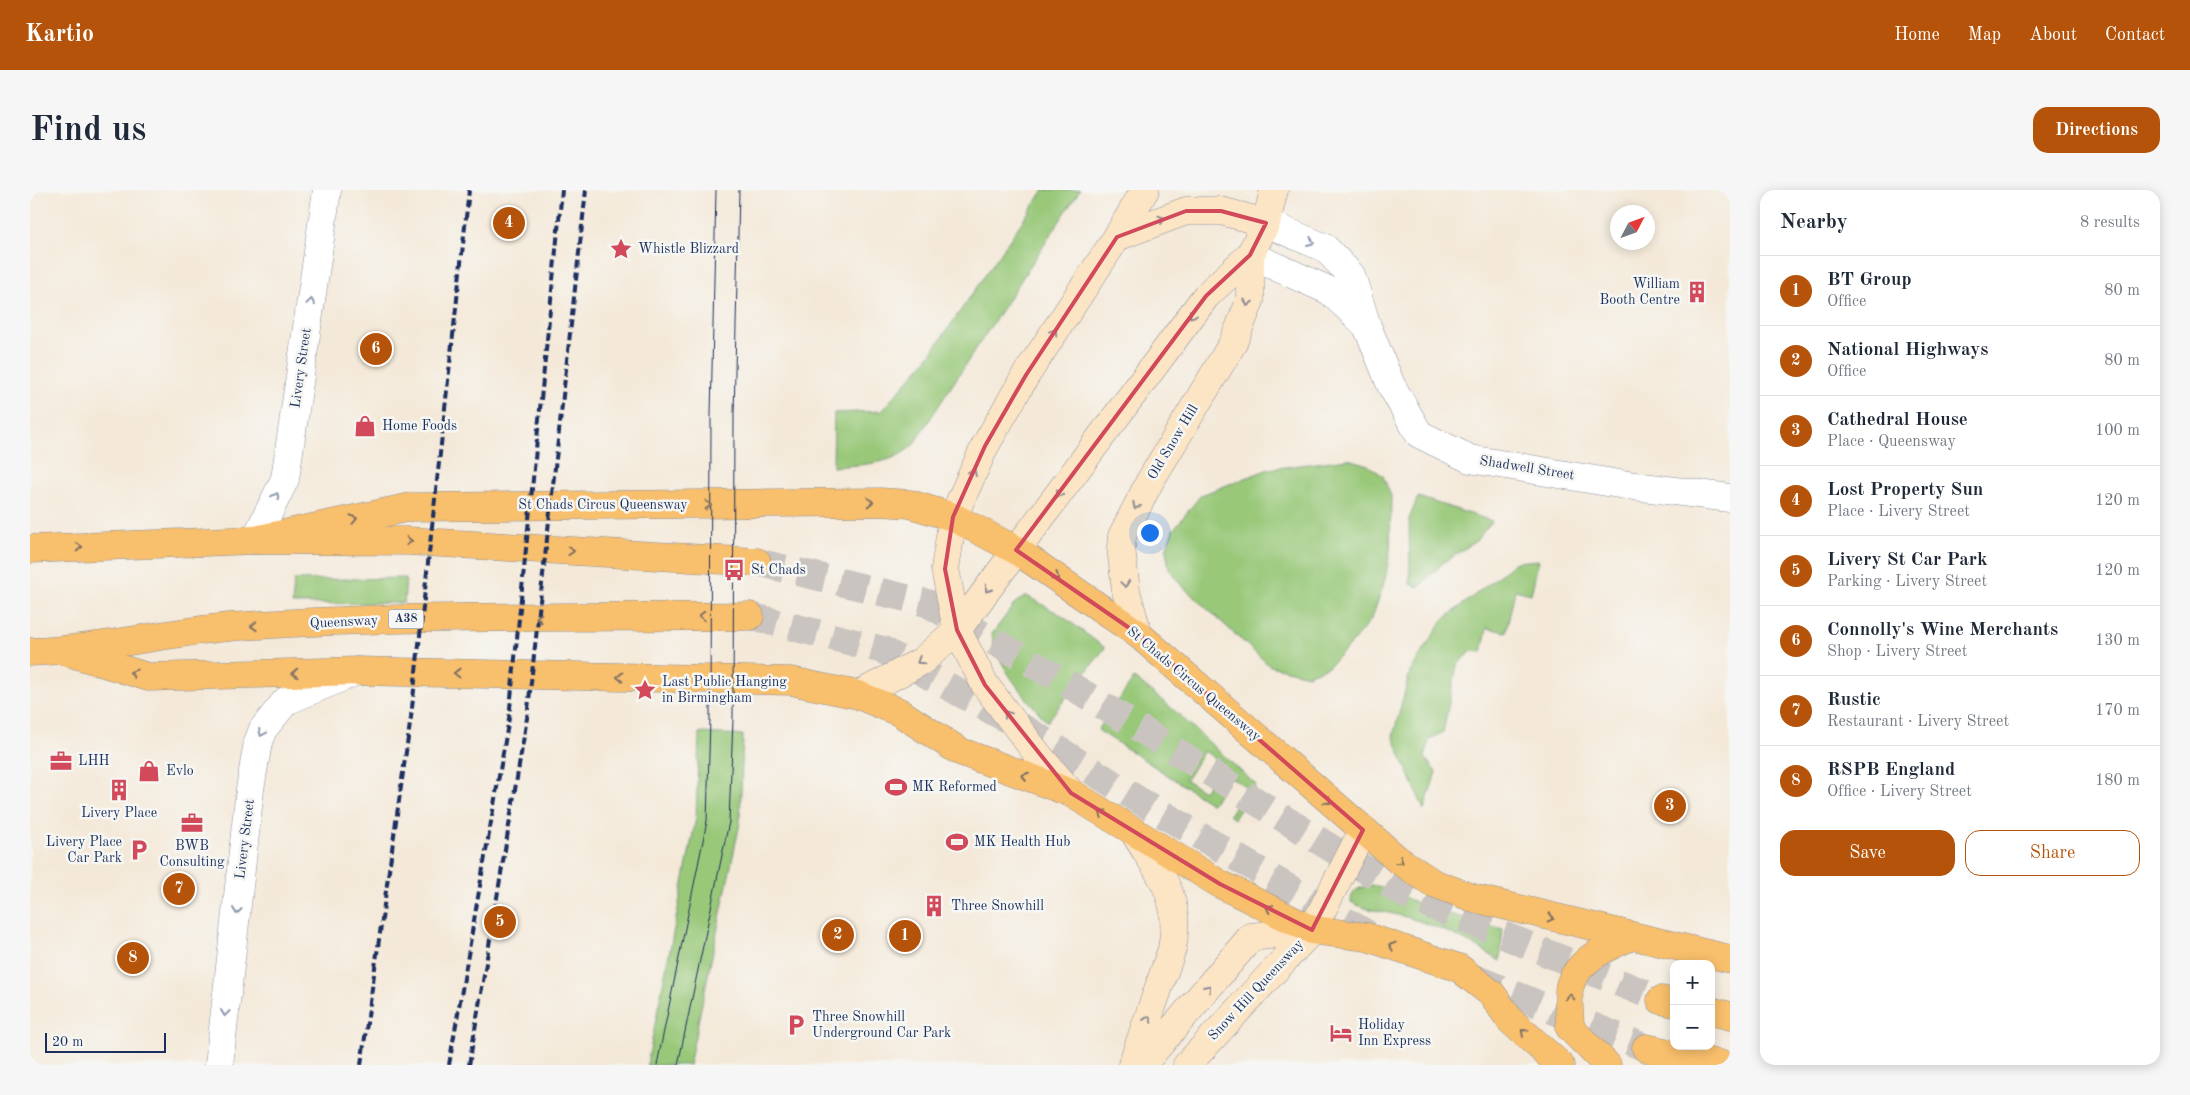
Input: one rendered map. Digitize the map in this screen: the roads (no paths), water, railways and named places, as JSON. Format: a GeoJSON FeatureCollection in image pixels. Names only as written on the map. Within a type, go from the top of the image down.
{"type":"FeatureCollection","features":[{"type":"Feature","properties":{"kind":"highway","name":"St Chads Circus Queensway"},"geometry":{"type":"LineString","coordinates":[[255,540],[411,507],[880,502],[910,504],[953,517],[1016,550],[1138,634],[1276,752],[1317,792],[1397,859],[1441,886],[1473,898],[1630,937],[1730,959]]}},
{"type":"Feature","properties":{"kind":"highway"},"geometry":{"type":"LineString","coordinates":[[30,550],[255,540],[408,541],[757,562]]}},
{"type":"Feature","properties":{"kind":"highway","name":"Queensway"},"geometry":{"type":"LineString","coordinates":[[30,652],[64,651],[237,627],[399,619],[750,616]]}},
{"type":"Feature","properties":{"kind":"highway"},"geometry":{"type":"LineString","coordinates":[[64,651],[148,677],[358,671],[791,681],[858,695],[899,712],[960,751],[1071,793],[1220,884],[1312,930],[1367,937],[1459,968],[1492,994],[1510,1020],[1560,1065]]}},
{"type":"Feature","properties":{"kind":"highway"},"geometry":{"type":"LineString","coordinates":[[1607,1065],[1570,1028],[1570,985],[1587,960],[1611,945],[1630,937]]}},
{"type":"Feature","properties":{"kind":"highway"},"geometry":{"type":"LineString","coordinates":[[1715,1013],[1730,1016]]}},
{"type":"Feature","properties":{"kind":"highway"},"geometry":{"type":"LineString","coordinates":[[1646,1048],[1723,1065]]}},
{"type":"Feature","properties":{"kind":"main road"},"geometry":{"type":"LineString","coordinates":[[1071,793],[1039,756],[985,685],[957,630],[945,569],[953,517],[985,446],[1021,383],[1145,190]]}},
{"type":"Feature","properties":{"kind":"main road","name":"Old Snow Hill"},"geometry":{"type":"LineString","coordinates":[[1016,550],[1206,296],[1250,255],[1266,223],[1274,190]]}},
{"type":"Feature","properties":{"kind":"main road"},"geometry":{"type":"LineString","coordinates":[[1116,237],[1186,211],[1221,211],[1266,223]]}},
{"type":"Feature","properties":{"kind":"main road","name":"Old Snow Hill"},"geometry":{"type":"LineString","coordinates":[[1138,634],[1126,591],[1121,547],[1122,536],[1150,481],[1233,343],[1250,301],[1250,255]]}},
{"type":"Feature","properties":{"kind":"main road"},"geometry":{"type":"LineString","coordinates":[[858,695],[922,661],[957,630],[1016,550]]}},
{"type":"Feature","properties":{"kind":"main road"},"geometry":{"type":"LineString","coordinates":[[1312,930],[1363,830]]}},
{"type":"Feature","properties":{"kind":"main road"},"geometry":{"type":"LineString","coordinates":[[1132,1065],[1172,949],[1176,930],[1172,895],[1134,832]]}},
{"type":"Feature","properties":{"kind":"main road","name":"Snow Hill Queensway"},"geometry":{"type":"LineString","coordinates":[[1142,1065],[1250,936],[1312,930]]}},
{"type":"Feature","properties":{"kind":"main road","name":"Snow Hill Queensway"},"geometry":{"type":"LineString","coordinates":[[1186,1065],[1312,930]]}},
{"type":"Feature","properties":{"kind":"street","name":"Livery Street"},"geometry":{"type":"LineString","coordinates":[[255,540],[284,479],[327,190]]}},
{"type":"Feature","properties":{"kind":"street","name":"Shadwell Street"},"geometry":{"type":"LineString","coordinates":[[1266,223],[1325,248],[1351,275],[1367,326],[1391,385],[1419,434],[1470,459],[1619,484],[1730,498]]}},
{"type":"Feature","properties":{"kind":"street","name":"Shadwell Street"},"geometry":{"type":"LineString","coordinates":[[1250,255],[1330,291],[1367,326]]}},
{"type":"Feature","properties":{"kind":"street","name":"Livery Street"},"geometry":{"type":"LineString","coordinates":[[219,1065],[249,798],[258,742],[268,723],[286,701],[358,671]]}},
{"type":"Feature","properties":{"kind":"tunnel"},"geometry":{"type":"LineString","coordinates":[[757,562],[927,603],[1073,687],[1406,895],[1661,1000]]}},
{"type":"Feature","properties":{"kind":"tunnel"},"geometry":{"type":"LineString","coordinates":[[750,616],[883,650],[1030,732],[1140,801],[1376,939]]}},
{"type":"Feature","properties":{"kind":"tunnel"},"geometry":{"type":"LineString","coordinates":[[1474,978],[1646,1048]]}},
{"type":"Feature","properties":{"kind":"tram line"},"geometry":{"type":"LineString","coordinates":[[657,1065],[707,821],[710,720],[711,415],[716,190]]}},
{"type":"Feature","properties":{"kind":"tram line"},"geometry":{"type":"LineString","coordinates":[[678,1065],[729,822],[733,720],[734,416],[739,190]]}},
{"type":"Feature","properties":{"kind":"railway"},"geometry":{"type":"LineString","coordinates":[[361,1065],[411,717],[469,190]]}},
{"type":"Feature","properties":{"kind":"railway"},"geometry":{"type":"LineString","coordinates":[[449,1065],[509,718],[562,190]]}},
{"type":"Feature","properties":{"kind":"railway"},"geometry":{"type":"LineString","coordinates":[[469,1065],[527,718],[586,190]]}},
{"type":"Feature","properties":{"kind":"place","name":"Lost Property Sun"},"geometry":{"type":"Point","coordinates":[509,223]}},
{"type":"Feature","properties":{"kind":"place","name":"Whistle Blizzard"},"geometry":{"type":"Point","coordinates":[621,249]}},
{"type":"Feature","properties":{"kind":"place","name":"William Booth Centre"},"geometry":{"type":"Point","coordinates":[1697,292]}},
{"type":"Feature","properties":{"kind":"place","name":"Connolly's Wine Merchants"},"geometry":{"type":"Point","coordinates":[376,349]}},
{"type":"Feature","properties":{"kind":"place","name":"Home Foods"},"geometry":{"type":"Point","coordinates":[365,426]}},
{"type":"Feature","properties":{"kind":"place","name":"St Chads"},"geometry":{"type":"Point","coordinates":[734,570]}},
{"type":"Feature","properties":{"kind":"place","name":"Last Public Hanging in Birmingham"},"geometry":{"type":"Point","coordinates":[645,690]}},
{"type":"Feature","properties":{"kind":"place","name":"LHH"},"geometry":{"type":"Point","coordinates":[61,761]}},
{"type":"Feature","properties":{"kind":"place","name":"Evlo"},"geometry":{"type":"Point","coordinates":[149,771]}},
{"type":"Feature","properties":{"kind":"place","name":"MK Reformed"},"geometry":{"type":"Point","coordinates":[896,787]}},
{"type":"Feature","properties":{"kind":"place","name":"Livery Place"},"geometry":{"type":"Point","coordinates":[119,790]}},
{"type":"Feature","properties":{"kind":"place","name":"Cathedral House"},"geometry":{"type":"Point","coordinates":[1670,806]}},
{"type":"Feature","properties":{"kind":"place","name":"BWB Consulting"},"geometry":{"type":"Point","coordinates":[192,823]}},
{"type":"Feature","properties":{"kind":"place","name":"MK Health Hub"},"geometry":{"type":"Point","coordinates":[957,842]}},
{"type":"Feature","properties":{"kind":"place","name":"Livery Place Car Park"},"geometry":{"type":"Point","coordinates":[139,850]}},
{"type":"Feature","properties":{"kind":"place","name":"Rustic"},"geometry":{"type":"Point","coordinates":[179,889]}},
{"type":"Feature","properties":{"kind":"place","name":"Three Snowhill"},"geometry":{"type":"Point","coordinates":[934,906]}},
{"type":"Feature","properties":{"kind":"place","name":"Livery St Car Park"},"geometry":{"type":"Point","coordinates":[500,922]}},
{"type":"Feature","properties":{"kind":"place","name":"National Highways"},"geometry":{"type":"Point","coordinates":[838,935]}},
{"type":"Feature","properties":{"kind":"place","name":"BT Group"},"geometry":{"type":"Point","coordinates":[905,936]}},
{"type":"Feature","properties":{"kind":"place","name":"RSPB England"},"geometry":{"type":"Point","coordinates":[133,958]}},
{"type":"Feature","properties":{"kind":"place","name":"Three Snowhill Underground Car Park"},"geometry":{"type":"Point","coordinates":[796,1025]}},
{"type":"Feature","properties":{"kind":"place","name":"Holiday Inn Express"},"geometry":{"type":"Point","coordinates":[1341,1033]}}]}
